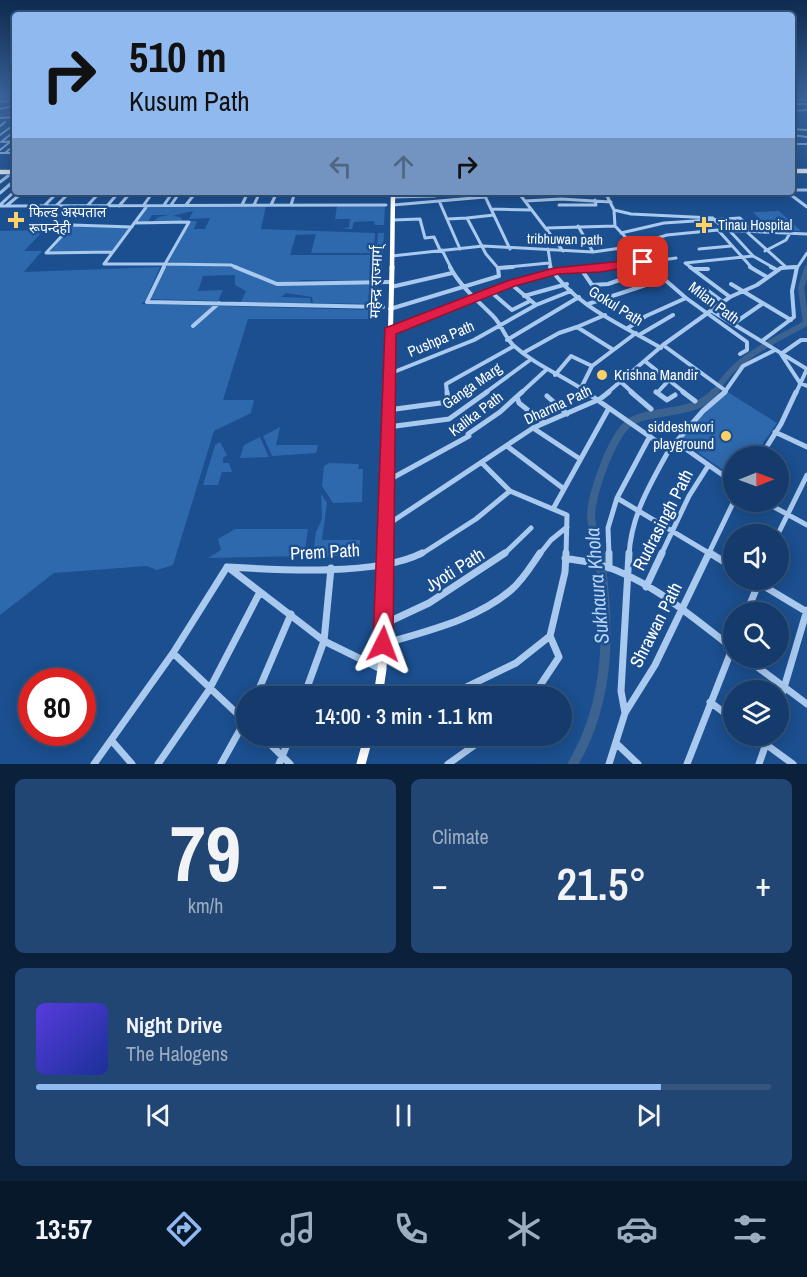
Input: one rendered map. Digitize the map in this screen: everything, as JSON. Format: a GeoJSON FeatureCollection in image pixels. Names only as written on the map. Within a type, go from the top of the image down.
{"type":"FeatureCollection","features":[{"type":"Feature","properties":{"kind":"highway","name":"महेन्द्र राज्मार्ग्"},"geometry":{"type":"LineString","coordinates":[[379,686],[387,525],[390,331],[387,308],[391,284],[393,220],[391,200]]}},
{"type":"Feature","properties":{"kind":"highway"},"geometry":{"type":"LineString","coordinates":[[361,764],[366,746]]}},
{"type":"Feature","properties":{"kind":"street"},"geometry":{"type":"LineString","coordinates":[[5,153],[12,144]]}},
{"type":"Feature","properties":{"kind":"street"},"geometry":{"type":"LineString","coordinates":[[0,151],[12,153]]}},
{"type":"Feature","properties":{"kind":"street"},"geometry":{"type":"LineString","coordinates":[[0,182],[8,176]]}},
{"type":"Feature","properties":{"kind":"street"},"geometry":{"type":"LineString","coordinates":[[0,193],[12,183]]}},
{"type":"Feature","properties":{"kind":"street"},"geometry":{"type":"LineString","coordinates":[[0,205],[12,194]]}},
{"type":"Feature","properties":{"kind":"street"},"geometry":{"type":"LineString","coordinates":[[6,206],[19,195]]}},
{"type":"Feature","properties":{"kind":"street"},"geometry":{"type":"LineString","coordinates":[[44,206],[55,195]]}},
{"type":"Feature","properties":{"kind":"street"},"geometry":{"type":"LineString","coordinates":[[56,206],[67,195]]}},
{"type":"Feature","properties":{"kind":"street"},"geometry":{"type":"LineString","coordinates":[[88,206],[97,195]]}},
{"type":"Feature","properties":{"kind":"street"},"geometry":{"type":"LineString","coordinates":[[107,206],[116,195]]}},
{"type":"Feature","properties":{"kind":"street"},"geometry":{"type":"LineString","coordinates":[[119,206],[128,195]]}},
{"type":"Feature","properties":{"kind":"street"},"geometry":{"type":"LineString","coordinates":[[151,195],[133,225],[104,264],[231,265],[277,284],[391,284],[452,273]]}},
{"type":"Feature","properties":{"kind":"street"},"geometry":{"type":"LineString","coordinates":[[164,206],[171,195]]}},
{"type":"Feature","properties":{"kind":"street"},"geometry":{"type":"LineString","coordinates":[[171,205],[178,195]]}},
{"type":"Feature","properties":{"kind":"street"},"geometry":{"type":"LineString","coordinates":[[186,206],[194,195]]}},
{"type":"Feature","properties":{"kind":"street"},"geometry":{"type":"LineString","coordinates":[[242,205],[247,195]]}},
{"type":"Feature","properties":{"kind":"street"},"geometry":{"type":"LineString","coordinates":[[254,205],[259,195]]}},
{"type":"Feature","properties":{"kind":"street"},"geometry":{"type":"LineString","coordinates":[[271,205],[276,195]]}},
{"type":"Feature","properties":{"kind":"street"},"geometry":{"type":"LineString","coordinates":[[291,205],[294,195]]}},
{"type":"Feature","properties":{"kind":"street"},"geometry":{"type":"LineString","coordinates":[[0,205],[291,205],[391,200],[428,195]]}},
{"type":"Feature","properties":{"kind":"street"},"geometry":{"type":"LineString","coordinates":[[520,195],[563,250]]}},
{"type":"Feature","properties":{"kind":"street"},"geometry":{"type":"LineString","coordinates":[[546,228],[615,226],[614,210],[607,195]]}},
{"type":"Feature","properties":{"kind":"street"},"geometry":{"type":"LineString","coordinates":[[792,195],[807,207]]}},
{"type":"Feature","properties":{"kind":"street"},"geometry":{"type":"LineString","coordinates":[[391,200],[440,203],[485,197],[510,249]]}},
{"type":"Feature","properties":{"kind":"street"},"geometry":{"type":"LineString","coordinates":[[525,201],[595,200],[611,202]]}},
{"type":"Feature","properties":{"kind":"street"},"geometry":{"type":"LineString","coordinates":[[559,205],[596,205],[595,200]]}},
{"type":"Feature","properties":{"kind":"street"},"geometry":{"type":"LineString","coordinates":[[440,203],[460,249]]}},
{"type":"Feature","properties":{"kind":"street"},"geometry":{"type":"LineString","coordinates":[[491,209],[532,210]]}},
{"type":"Feature","properties":{"kind":"street"},"geometry":{"type":"LineString","coordinates":[[614,210],[631,214],[714,219],[753,256],[777,270]]}},
{"type":"Feature","properties":{"kind":"street"},"geometry":{"type":"LineString","coordinates":[[447,219],[494,215]]}},
{"type":"Feature","properties":{"kind":"street"},"geometry":{"type":"LineString","coordinates":[[113,252],[46,253],[72,225],[189,222],[147,302],[387,308],[499,276],[498,268],[486,254],[467,218]]}},
{"type":"Feature","properties":{"kind":"street"},"geometry":{"type":"LineString","coordinates":[[621,233],[664,224],[740,218],[754,233]]}},
{"type":"Feature","properties":{"kind":"street"},"geometry":{"type":"LineString","coordinates":[[393,220],[420,219],[425,238],[434,237],[452,273],[462,286],[501,324],[507,340],[530,360],[581,388],[669,450]]}},
{"type":"Feature","properties":{"kind":"street"},"geometry":{"type":"LineString","coordinates":[[578,226],[593,252]]}},
{"type":"Feature","properties":{"kind":"street","name":"Milan Path"},"geometry":{"type":"LineString","coordinates":[[615,226],[643,262],[686,298],[710,312],[749,344]]}},
{"type":"Feature","properties":{"kind":"street"},"geometry":{"type":"LineString","coordinates":[[718,230],[741,259],[767,277]]}},
{"type":"Feature","properties":{"kind":"street","name":"tribhuwan path"},"geometry":{"type":"LineString","coordinates":[[392,256],[483,246],[593,252],[630,246],[667,235],[718,230],[807,234]]}},
{"type":"Feature","properties":{"kind":"street"},"geometry":{"type":"LineString","coordinates":[[746,231],[786,267]]}},
{"type":"Feature","properties":{"kind":"street"},"geometry":{"type":"LineString","coordinates":[[765,250],[786,240],[790,233]]}},
{"type":"Feature","properties":{"kind":"street"},"geometry":{"type":"LineString","coordinates":[[699,249],[731,246]]}},
{"type":"Feature","properties":{"kind":"street","name":"Gokul Path"},"geometry":{"type":"LineString","coordinates":[[548,249],[549,263],[571,291],[605,315],[662,347],[724,389]]}},
{"type":"Feature","properties":{"kind":"street"},"geometry":{"type":"LineString","coordinates":[[740,354],[747,350],[749,344],[762,341],[794,317],[792,285],[797,264],[807,253]]}},
{"type":"Feature","properties":{"kind":"street"},"geometry":{"type":"LineString","coordinates":[[730,297],[685,263],[753,256]]}},
{"type":"Feature","properties":{"kind":"street"},"geometry":{"type":"LineString","coordinates":[[390,331],[511,284],[555,272],[676,258]]}},
{"type":"Feature","properties":{"kind":"street"},"geometry":{"type":"LineString","coordinates":[[498,268],[549,263]]}},
{"type":"Feature","properties":{"kind":"street"},"geometry":{"type":"LineString","coordinates":[[581,269],[595,286],[640,273],[632,263]]}},
{"type":"Feature","properties":{"kind":"street","name":"Dharma Path"},"geometry":{"type":"LineString","coordinates":[[387,525],[532,428],[600,399],[622,383],[662,347],[730,297],[757,285],[777,270],[797,264],[806,265]]}},
{"type":"Feature","properties":{"kind":"street"},"geometry":{"type":"LineString","coordinates":[[692,270],[708,268]]}},
{"type":"Feature","properties":{"kind":"street"},"geometry":{"type":"LineString","coordinates":[[588,304],[664,279]]}},
{"type":"Feature","properties":{"kind":"street"},"geometry":{"type":"LineString","coordinates":[[511,284],[536,305]]}},
{"type":"Feature","properties":{"kind":"street"},"geometry":{"type":"LineString","coordinates":[[524,296],[567,284]]}},
{"type":"Feature","properties":{"kind":"street"},"geometry":{"type":"LineString","coordinates":[[731,284],[791,320]]}},
{"type":"Feature","properties":{"kind":"street"},"geometry":{"type":"LineString","coordinates":[[707,290],[723,302]]}},
{"type":"Feature","properties":{"kind":"street","name":"Pushpa Path"},"geometry":{"type":"LineString","coordinates":[[389,374],[450,351],[536,305],[571,291]]}},
{"type":"Feature","properties":{"kind":"street"},"geometry":{"type":"LineString","coordinates":[[491,292],[512,310],[530,301]]}},
{"type":"Feature","properties":{"kind":"street"},"geometry":{"type":"LineString","coordinates":[[507,340],[579,297]]}},
{"type":"Feature","properties":{"kind":"street"},"geometry":{"type":"LineString","coordinates":[[628,328],[646,316],[686,298]]}},
{"type":"Feature","properties":{"kind":"street"},"geometry":{"type":"LineString","coordinates":[[192,326],[219,303]]}},
{"type":"Feature","properties":{"kind":"street"},"geometry":{"type":"LineString","coordinates":[[733,324],[762,304]]}},
{"type":"Feature","properties":{"kind":"street"},"geometry":{"type":"LineString","coordinates":[[710,312],[807,369],[767,446]]}},
{"type":"Feature","properties":{"kind":"street"},"geometry":{"type":"LineString","coordinates":[[523,353],[548,342],[569,327],[577,327],[605,315]]}},
{"type":"Feature","properties":{"kind":"street"},"geometry":{"type":"LineString","coordinates":[[581,388],[592,366],[612,349],[673,315]]}},
{"type":"Feature","properties":{"kind":"street"},"geometry":{"type":"LineString","coordinates":[[577,327],[612,349]]}},
{"type":"Feature","properties":{"kind":"street"},"geometry":{"type":"LineString","coordinates":[[782,354],[801,340],[807,340]]}},
{"type":"Feature","properties":{"kind":"street"},"geometry":{"type":"LineString","coordinates":[[388,410],[448,402],[446,384],[514,346]]}},
{"type":"Feature","properties":{"kind":"street"},"geometry":{"type":"LineString","coordinates":[[625,713],[621,691],[626,576],[630,535],[638,510],[669,450],[743,366],[775,350]]}},
{"type":"Feature","properties":{"kind":"street"},"geometry":{"type":"LineString","coordinates":[[782,354],[800,383],[807,386]]}},
{"type":"Feature","properties":{"kind":"street"},"geometry":{"type":"LineString","coordinates":[[555,375],[571,356],[592,366]]}},
{"type":"Feature","properties":{"kind":"street","name":"Ganga Marg"},"geometry":{"type":"LineString","coordinates":[[388,427],[449,419],[530,360]]}},
{"type":"Feature","properties":{"kind":"street"},"geometry":{"type":"LineString","coordinates":[[646,362],[695,400]]}},
{"type":"Feature","properties":{"kind":"street","name":"Kalika Path"},"geometry":{"type":"LineString","coordinates":[[387,481],[414,469],[469,436],[468,434],[517,398],[546,370]]}},
{"type":"Feature","properties":{"kind":"street"},"geometry":{"type":"LineString","coordinates":[[669,380],[655,392],[667,400],[675,395]]}},
{"type":"Feature","properties":{"kind":"street"},"geometry":{"type":"LineString","coordinates":[[622,383],[651,409]]}},
{"type":"Feature","properties":{"kind":"street"},"geometry":{"type":"LineString","coordinates":[[547,396],[567,414]]}},
{"type":"Feature","properties":{"kind":"street"},"geometry":{"type":"LineString","coordinates":[[517,398],[519,403],[544,423]]}},
{"type":"Feature","properties":{"kind":"street"},"geometry":{"type":"LineString","coordinates":[[553,509],[609,408]]}},
{"type":"Feature","properties":{"kind":"street"},"geometry":{"type":"LineString","coordinates":[[532,428],[580,459]]}},
{"type":"Feature","properties":{"kind":"street"},"geometry":{"type":"LineString","coordinates":[[775,432],[807,447]]}},
{"type":"Feature","properties":{"kind":"street"},"geometry":{"type":"LineString","coordinates":[[606,567],[608,528],[617,498],[650,436]]}},
{"type":"Feature","properties":{"kind":"street"},"geometry":{"type":"LineString","coordinates":[[676,442],[723,476]]}},
{"type":"Feature","properties":{"kind":"street"},"geometry":{"type":"LineString","coordinates":[[507,446],[564,489]]}},
{"type":"Feature","properties":{"kind":"street"},"geometry":{"type":"LineString","coordinates":[[469,686],[516,663],[549,636],[565,572],[567,515],[510,491],[482,463]]}},
{"type":"Feature","properties":{"kind":"street","name":"Rudrasingh Path"},"geometry":{"type":"LineString","coordinates":[[646,588],[672,531],[708,466]]}},
{"type":"Feature","properties":{"kind":"street"},"geometry":{"type":"LineString","coordinates":[[782,524],[807,475]]}},
{"type":"Feature","properties":{"kind":"street","name":"Prem Path"},"geometry":{"type":"LineString","coordinates":[[227,567],[275,570],[386,566],[420,555],[476,519],[510,491]]}},
{"type":"Feature","properties":{"kind":"street"},"geometry":{"type":"LineString","coordinates":[[617,498],[723,561]]}},
{"type":"Feature","properties":{"kind":"street","name":"Shrawan Path"},"geometry":{"type":"LineString","coordinates":[[609,764],[625,713],[655,665],[729,512]]}},
{"type":"Feature","properties":{"kind":"street"},"geometry":{"type":"LineString","coordinates":[[782,512],[807,525]]}},
{"type":"Feature","properties":{"kind":"street"},"geometry":{"type":"LineString","coordinates":[[383,644],[433,629],[479,610],[510,591],[530,570],[556,532],[567,527]]}},
{"type":"Feature","properties":{"kind":"street","name":"Jyoti Path"},"geometry":{"type":"LineString","coordinates":[[384,624],[431,603],[494,564],[518,544],[531,528]]}},
{"type":"Feature","properties":{"kind":"street"},"geometry":{"type":"LineString","coordinates":[[565,558],[606,567],[626,576],[723,640]]}},
{"type":"Feature","properties":{"kind":"street"},"geometry":{"type":"LineString","coordinates":[[94,764],[173,653],[227,567],[324,641],[342,652],[382,669]]}},
{"type":"Feature","properties":{"kind":"street"},"geometry":{"type":"LineString","coordinates":[[308,686],[324,641],[331,568]]}},
{"type":"Feature","properties":{"kind":"street"},"geometry":{"type":"LineString","coordinates":[[773,590],[807,611],[787,680]]}},
{"type":"Feature","properties":{"kind":"street"},"geometry":{"type":"LineString","coordinates":[[158,764],[209,690],[260,592]]}},
{"type":"Feature","properties":{"kind":"street"},"geometry":{"type":"LineString","coordinates":[[260,686],[291,614]]}},
{"type":"Feature","properties":{"kind":"street"},"geometry":{"type":"LineString","coordinates":[[540,686],[559,657],[549,636]]}},
{"type":"Feature","properties":{"kind":"street"},"geometry":{"type":"LineString","coordinates":[[173,653],[209,690],[236,713]]}},
{"type":"Feature","properties":{"kind":"street"},"geometry":{"type":"LineString","coordinates":[[687,764],[724,668]]}},
{"type":"Feature","properties":{"kind":"street"},"geometry":{"type":"LineString","coordinates":[[759,668],[774,680]]}},
{"type":"Feature","properties":{"kind":"street"},"geometry":{"type":"LineString","coordinates":[[789,691],[807,704]]}},
{"type":"Feature","properties":{"kind":"street"},"geometry":{"type":"LineString","coordinates":[[710,702],[723,712]]}},
{"type":"Feature","properties":{"kind":"street"},"geometry":{"type":"LineString","coordinates":[[221,764],[236,738]]}},
{"type":"Feature","properties":{"kind":"street"},"geometry":{"type":"LineString","coordinates":[[112,741],[132,764]]}},
{"type":"Feature","properties":{"kind":"street"},"geometry":{"type":"LineString","coordinates":[[617,744],[638,764]]}},
{"type":"Feature","properties":{"kind":"street"},"geometry":{"type":"LineString","coordinates":[[273,746],[290,764]]}},
{"type":"Feature","properties":{"kind":"street"},"geometry":{"type":"LineString","coordinates":[[279,764],[287,746]]}},
{"type":"Feature","properties":{"kind":"street"},"geometry":{"type":"LineString","coordinates":[[448,764],[473,746]]}},
{"type":"Feature","properties":{"kind":"street"},"geometry":{"type":"LineString","coordinates":[[759,764],[766,746]]}},
{"type":"Feature","properties":{"kind":"street"},"geometry":{"type":"LineString","coordinates":[[767,746],[793,764]]}},
{"type":"Feature","properties":{"kind":"shaded area"},"geometry":{"type":"Polygon","coordinates":[[[385,205],[384,225],[375,225],[374,221],[354,222],[352,229],[343,229],[349,227],[350,219],[335,219],[337,206],[385,205]]]}},
{"type":"Feature","properties":{"kind":"shaded area"},"geometry":{"type":"Polygon","coordinates":[[[148,206],[266,206],[261,229],[375,233],[374,253],[311,253],[316,234],[296,235],[290,255],[376,255],[378,233],[384,233],[381,281],[304,280],[279,283],[232,264],[166,263],[191,221],[197,221],[194,229],[205,229],[210,218],[189,219],[193,211],[172,216],[180,217],[184,222],[153,222],[158,217],[169,215],[152,215],[148,222],[137,223],[148,206]]]}},
{"type":"Feature","properties":{"kind":"shaded area"},"geometry":{"type":"Polygon","coordinates":[[[779,211],[801,231],[794,231],[787,225],[766,225],[753,212],[779,211]]]}},
{"type":"Feature","properties":{"kind":"shaded area"},"geometry":{"type":"Polygon","coordinates":[[[72,226],[130,228],[112,252],[50,252],[72,226]]]}},
{"type":"Feature","properties":{"kind":"shaded area"},"geometry":{"type":"Polygon","coordinates":[[[44,230],[24,251],[42,251],[24,272],[160,267],[145,301],[141,304],[375,310],[374,319],[248,319],[223,400],[254,400],[251,413],[214,431],[173,565],[157,570],[147,566],[54,573],[0,615],[0,231],[44,230]]]}},
{"type":"Feature","properties":{"kind":"shaded area"},"geometry":{"type":"Polygon","coordinates":[[[167,266],[235,267],[277,285],[377,284],[375,304],[313,303],[312,297],[286,293],[281,297],[310,298],[311,304],[241,302],[246,291],[235,285],[235,275],[203,276],[198,291],[223,290],[218,301],[151,299],[167,266]]]}},
{"type":"Feature","properties":{"kind":"shaded area","name":"siddeshwori playground"},"geometry":{"type":"Polygon","coordinates":[[[726,391],[777,423],[761,446],[723,446],[723,470],[680,440],[726,391]]]}},
{"type":"Feature","properties":{"kind":"shaded area"},"geometry":{"type":"Polygon","coordinates":[[[280,427],[276,445],[318,445],[316,453],[272,456],[263,436],[280,427]]]}},
{"type":"Feature","properties":{"kind":"shaded area"},"geometry":{"type":"Polygon","coordinates":[[[260,437],[269,457],[240,458],[244,445],[260,437]]]}},
{"type":"Feature","properties":{"kind":"shaded area"},"geometry":{"type":"Polygon","coordinates":[[[220,442],[227,455],[223,458],[223,463],[229,463],[232,472],[222,472],[218,485],[203,485],[215,445],[220,442]]]}},
{"type":"Feature","properties":{"kind":"shaded area"},"geometry":{"type":"Polygon","coordinates":[[[329,463],[359,464],[358,469],[363,469],[362,502],[333,503],[322,486],[324,466],[329,463]]]}},
{"type":"Feature","properties":{"kind":"shaded area"},"geometry":{"type":"Polygon","coordinates":[[[321,494],[327,503],[322,540],[360,540],[360,555],[313,557],[316,532],[322,519],[321,494]]]}},
{"type":"Feature","properties":{"kind":"shaded area"},"geometry":{"type":"Polygon","coordinates":[[[235,529],[308,529],[304,556],[208,558],[221,550],[218,539],[235,529]]]}},
{"type":"Feature","properties":{"kind":"waterway","name":"Sukhaura Khola"},"geometry":{"type":"LineString","coordinates":[[715,393],[732,370],[743,360],[806,323],[801,288],[807,269]]}},
{"type":"Feature","properties":{"kind":"waterway","name":"Sukhaura Khola"},"geometry":{"type":"LineString","coordinates":[[599,555],[592,524],[592,504],[605,462],[626,425],[644,416],[697,405],[707,400],[715,392]]}},
{"type":"Feature","properties":{"kind":"waterway","name":"Sukhaura Khola"},"geometry":{"type":"LineString","coordinates":[[573,764],[595,714],[601,688],[606,635],[599,553]]}},
{"type":"Feature","properties":{"kind":"place","name":"फिल्ड अस्पताल रूपन्देही"},"geometry":{"type":"Point","coordinates":[16,220]}},
{"type":"Feature","properties":{"kind":"place","name":"Tinau Hospital"},"geometry":{"type":"Point","coordinates":[704,225]}},
{"type":"Feature","properties":{"kind":"place","name":"Krishna Mandir"},"geometry":{"type":"Point","coordinates":[602,375]}},
{"type":"Feature","properties":{"kind":"place","name":"siddeshwori playground"},"geometry":{"type":"Point","coordinates":[726,436]}},
{"type":"Feature","properties":{"kind":"route"},"geometry":{"type":"LineString","coordinates":[[383,644],[390,331],[442,313],[511,284],[558,271],[600,269],[643,262]]}}]}
